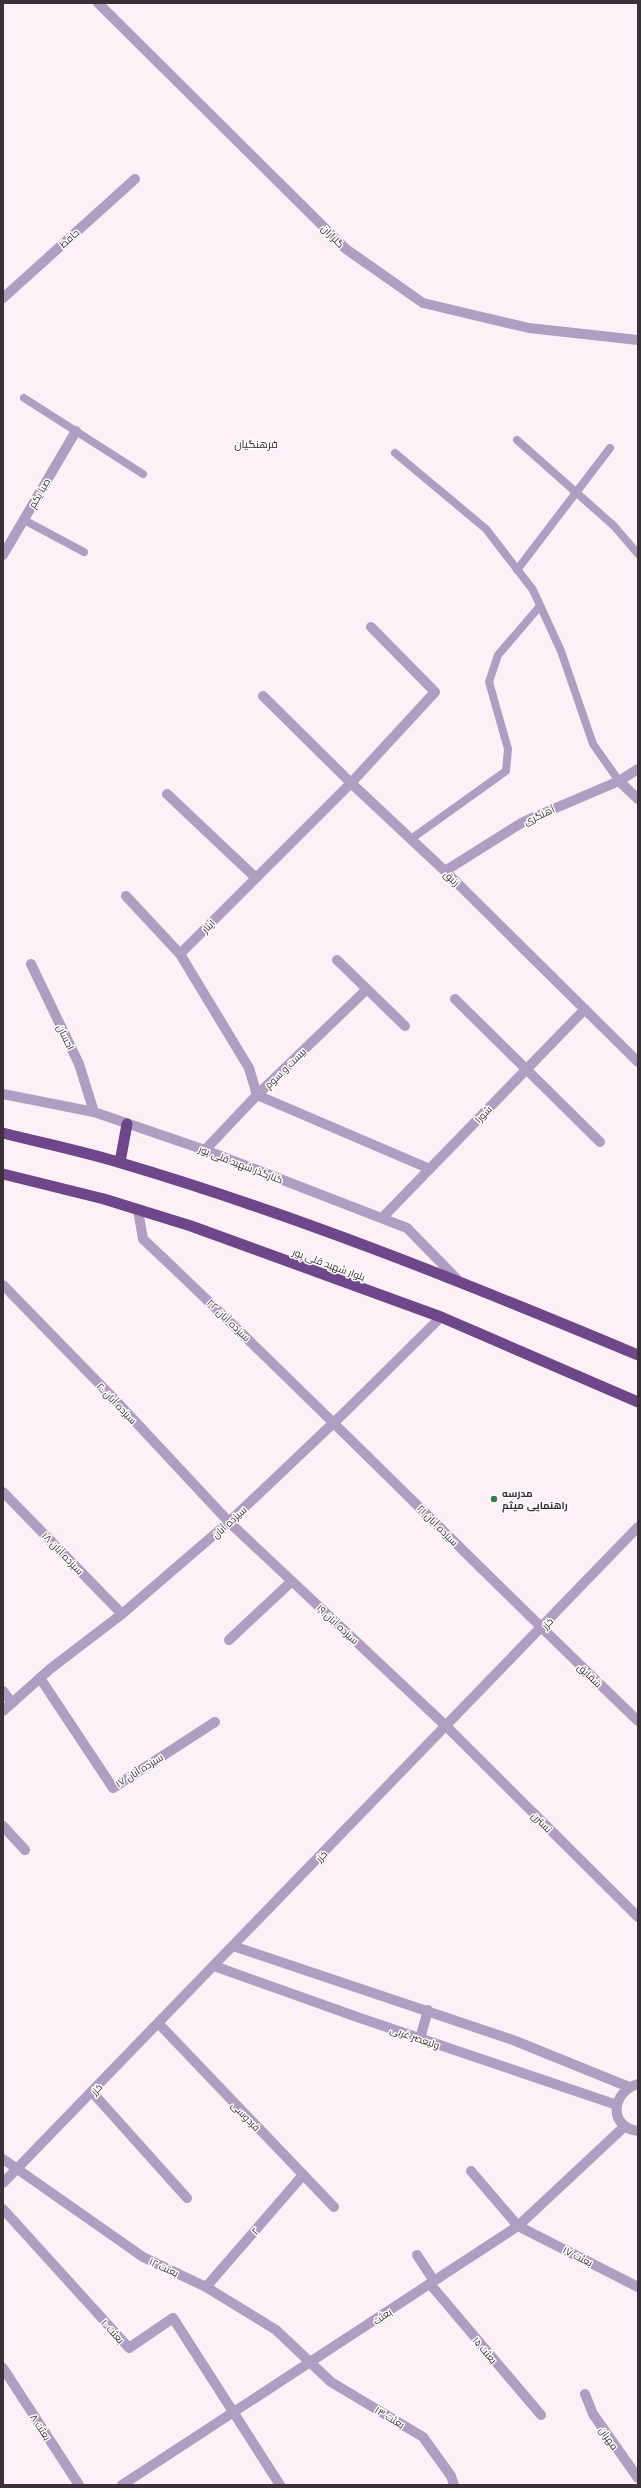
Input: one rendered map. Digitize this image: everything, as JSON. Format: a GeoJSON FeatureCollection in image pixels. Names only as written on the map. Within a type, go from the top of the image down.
{"type":"FeatureCollection","features":[{"type":"Feature","properties":{"kind":"highway"},"geometry":{"type":"LineString","coordinates":[[120,1162],[128,1124]]}},
{"type":"Feature","properties":{"kind":"highway"},"geometry":{"type":"LineString","coordinates":[[3,1133],[120,1162],[251,1204],[456,1278],[638,1354]]}},
{"type":"Feature","properties":{"kind":"highway","name":"بلوار شهید قلی پور"},"geometry":{"type":"LineString","coordinates":[[3,1174],[104,1199],[191,1226],[441,1317],[638,1402]]}},
{"type":"Feature","properties":{"kind":"street","name":"گلزاران"},"geometry":{"type":"LineString","coordinates":[[98,3],[346,249],[423,303],[529,328],[638,340]]}},
{"type":"Feature","properties":{"kind":"street","name":"حافظ"},"geometry":{"type":"LineString","coordinates":[[3,298],[135,179]]}},
{"type":"Feature","properties":{"kind":"street","name":"صبا یکم"},"geometry":{"type":"LineString","coordinates":[[3,555],[76,431]]}},
{"type":"Feature","properties":{"kind":"street","name":"ایثار"},"geometry":{"type":"LineString","coordinates":[[180,954],[351,783],[435,692],[372,627]]}},
{"type":"Feature","properties":{"kind":"street","name":"زنبق"},"geometry":{"type":"LineString","coordinates":[[263,696],[351,783],[445,871],[638,1062]]}},
{"type":"Feature","properties":{"kind":"street","name":"آهنگری"},"geometry":{"type":"LineString","coordinates":[[445,871],[522,822],[619,780],[638,769]]}},
{"type":"Feature","properties":{"kind":"street"},"geometry":{"type":"LineString","coordinates":[[619,780],[638,799]]}},
{"type":"Feature","properties":{"kind":"street"},"geometry":{"type":"LineString","coordinates":[[167,794],[256,878]]}},
{"type":"Feature","properties":{"kind":"street"},"geometry":{"type":"LineString","coordinates":[[126,896],[180,954],[249,1068],[257,1095],[430,1169]]}},
{"type":"Feature","properties":{"kind":"street"},"geometry":{"type":"LineString","coordinates":[[337,960],[405,1026]]}},
{"type":"Feature","properties":{"kind":"street","name":"احسان"},"geometry":{"type":"LineString","coordinates":[[31,964],[79,1064],[94,1112]]}},
{"type":"Feature","properties":{"kind":"street","name":"بیست و سوم"},"geometry":{"type":"LineString","coordinates":[[205,1150],[257,1095],[367,989]]}},
{"type":"Feature","properties":{"kind":"street"},"geometry":{"type":"LineString","coordinates":[[455,999],[600,1142]]}},
{"type":"Feature","properties":{"kind":"street","name":"شورا"},"geometry":{"type":"LineString","coordinates":[[382,1218],[585,1009]]}},
{"type":"Feature","properties":{"kind":"street","name":"کنارگذر شهید قلی پور"},"geometry":{"type":"LineString","coordinates":[[3,1094],[94,1112],[205,1150],[407,1228],[456,1278]]}},
{"type":"Feature","properties":{"kind":"street","name":"سیزده آبان ۲۲"},"geometry":{"type":"LineString","coordinates":[[138,1210],[144,1239],[335,1422]]}},
{"type":"Feature","properties":{"kind":"street","name":"سیزده آبان ۲۰"},"geometry":{"type":"LineString","coordinates":[[3,1286],[117,1402],[230,1522]]}},
{"type":"Feature","properties":{"kind":"street","name":"سیزده آبان"},"geometry":{"type":"LineString","coordinates":[[3,1711],[40,1678],[122,1614],[230,1522],[335,1422],[441,1317]]}},
{"type":"Feature","properties":{"kind":"street","name":"سیزده آبان ۲۱"},"geometry":{"type":"LineString","coordinates":[[335,1422],[541,1628]]}},
{"type":"Feature","properties":{"kind":"street","name":"سیزده آبان ۱۸"},"geometry":{"type":"LineString","coordinates":[[3,1492],[122,1614]]}},
{"type":"Feature","properties":{"kind":"street","name":"سیزده آبان ۱۹"},"geometry":{"type":"LineString","coordinates":[[230,1522],[447,1727]]}},
{"type":"Feature","properties":{"kind":"street","name":"خزر"},"geometry":{"type":"LineString","coordinates":[[3,2183],[447,1727],[638,1527]]}},
{"type":"Feature","properties":{"kind":"street"},"geometry":{"type":"LineString","coordinates":[[229,1640],[292,1581]]}},
{"type":"Feature","properties":{"kind":"street","name":"شقایق"},"geometry":{"type":"LineString","coordinates":[[541,1628],[638,1722]]}},
{"type":"Feature","properties":{"kind":"street","name":"سیزده آبان ۱۷"},"geometry":{"type":"LineString","coordinates":[[40,1678],[113,1788],[215,1722]]}},
{"type":"Feature","properties":{"kind":"street"},"geometry":{"type":"LineString","coordinates":[[3,1691],[12,1703]]}},
{"type":"Feature","properties":{"kind":"street","name":"نسترن"},"geometry":{"type":"LineString","coordinates":[[447,1727],[638,1916]]}},
{"type":"Feature","properties":{"kind":"street"},"geometry":{"type":"LineString","coordinates":[[3,1826],[25,1850]]}},
{"type":"Feature","properties":{"kind":"street"},"geometry":{"type":"LineString","coordinates":[[233,1946],[428,2010],[513,2040],[633,2086]]}},
{"type":"Feature","properties":{"kind":"street","name":"ولیعصر غربی"},"geometry":{"type":"LineString","coordinates":[[214,1966],[617,2105]]}},
{"type":"Feature","properties":{"kind":"street"},"geometry":{"type":"LineString","coordinates":[[420,2038],[428,2010]]}},
{"type":"Feature","properties":{"kind":"street","name":"فردوسی"},"geometry":{"type":"LineString","coordinates":[[159,2024],[334,2207]]}},
{"type":"Feature","properties":{"kind":"street"},"geometry":{"type":"LineString","coordinates":[[633,2086],[621,2094],[617,2105],[620,2120],[625,2126],[638,2131]]}},
{"type":"Feature","properties":{"kind":"street"},"geometry":{"type":"LineString","coordinates":[[92,2092],[187,2198]]}},
{"type":"Feature","properties":{"kind":"street","name":"بعثت"},"geometry":{"type":"LineString","coordinates":[[122,2485],[518,2226],[625,2126]]}},
{"type":"Feature","properties":{"kind":"street","name":"بعثت ۱۲"},"geometry":{"type":"LineString","coordinates":[[3,2159],[142,2257],[206,2287],[276,2330],[312,2362]]}},
{"type":"Feature","properties":{"kind":"street"},"geometry":{"type":"LineString","coordinates":[[471,2171],[518,2226]]}},
{"type":"Feature","properties":{"kind":"street","name":"۲"},"geometry":{"type":"LineString","coordinates":[[206,2287],[303,2175]]}},
{"type":"Feature","properties":{"kind":"street","name":"بعثت ۱۰"},"geometry":{"type":"LineString","coordinates":[[3,2209],[129,2348],[173,2318],[233,2413]]}},
{"type":"Feature","properties":{"kind":"street","name":"بعثت ۱۷"},"geometry":{"type":"LineString","coordinates":[[518,2226],[638,2287]]}},
{"type":"Feature","properties":{"kind":"street","name":"بعثت ۱۵"},"geometry":{"type":"LineString","coordinates":[[417,2255],[432,2283],[541,2415]]}},
{"type":"Feature","properties":{"kind":"street","name":"بعثت ۱۳"},"geometry":{"type":"LineString","coordinates":[[312,2362],[331,2382],[423,2437],[451,2476],[454,2485]]}},
{"type":"Feature","properties":{"kind":"street","name":"بعثت ۸"},"geometry":{"type":"LineString","coordinates":[[3,2368],[79,2485]]}},
{"type":"Feature","properties":{"kind":"street","name":"مهران"},"geometry":{"type":"LineString","coordinates":[[585,2394],[593,2414],[638,2478]]}},
{"type":"Feature","properties":{"kind":"street"},"geometry":{"type":"LineString","coordinates":[[233,2413],[280,2485]]}},
{"type":"Feature","properties":{"kind":"lane"},"geometry":{"type":"LineString","coordinates":[[24,398],[143,474]]}},
{"type":"Feature","properties":{"kind":"lane"},"geometry":{"type":"LineString","coordinates":[[517,440],[614,526],[638,554]]}},
{"type":"Feature","properties":{"kind":"lane"},"geometry":{"type":"LineString","coordinates":[[517,570],[577,494],[610,448]]}},
{"type":"Feature","properties":{"kind":"lane"},"geometry":{"type":"LineString","coordinates":[[395,453],[486,529],[533,590],[561,651],[593,744],[619,780]]}},
{"type":"Feature","properties":{"kind":"lane"},"geometry":{"type":"LineString","coordinates":[[24,520],[84,552]]}},
{"type":"Feature","properties":{"kind":"lane"},"geometry":{"type":"LineString","coordinates":[[411,839],[506,771],[508,749],[489,682],[498,655],[540,606]]}},
{"type":"Feature","properties":{"kind":"place","name":"مدرسه راهنمایی میثم"},"geometry":{"type":"Point","coordinates":[494,1499]}},
{"type":"Feature","properties":{"kind":"district","name":"فرهنگیان"},"geometry":{"type":"Point","coordinates":[256,444]}}]}
